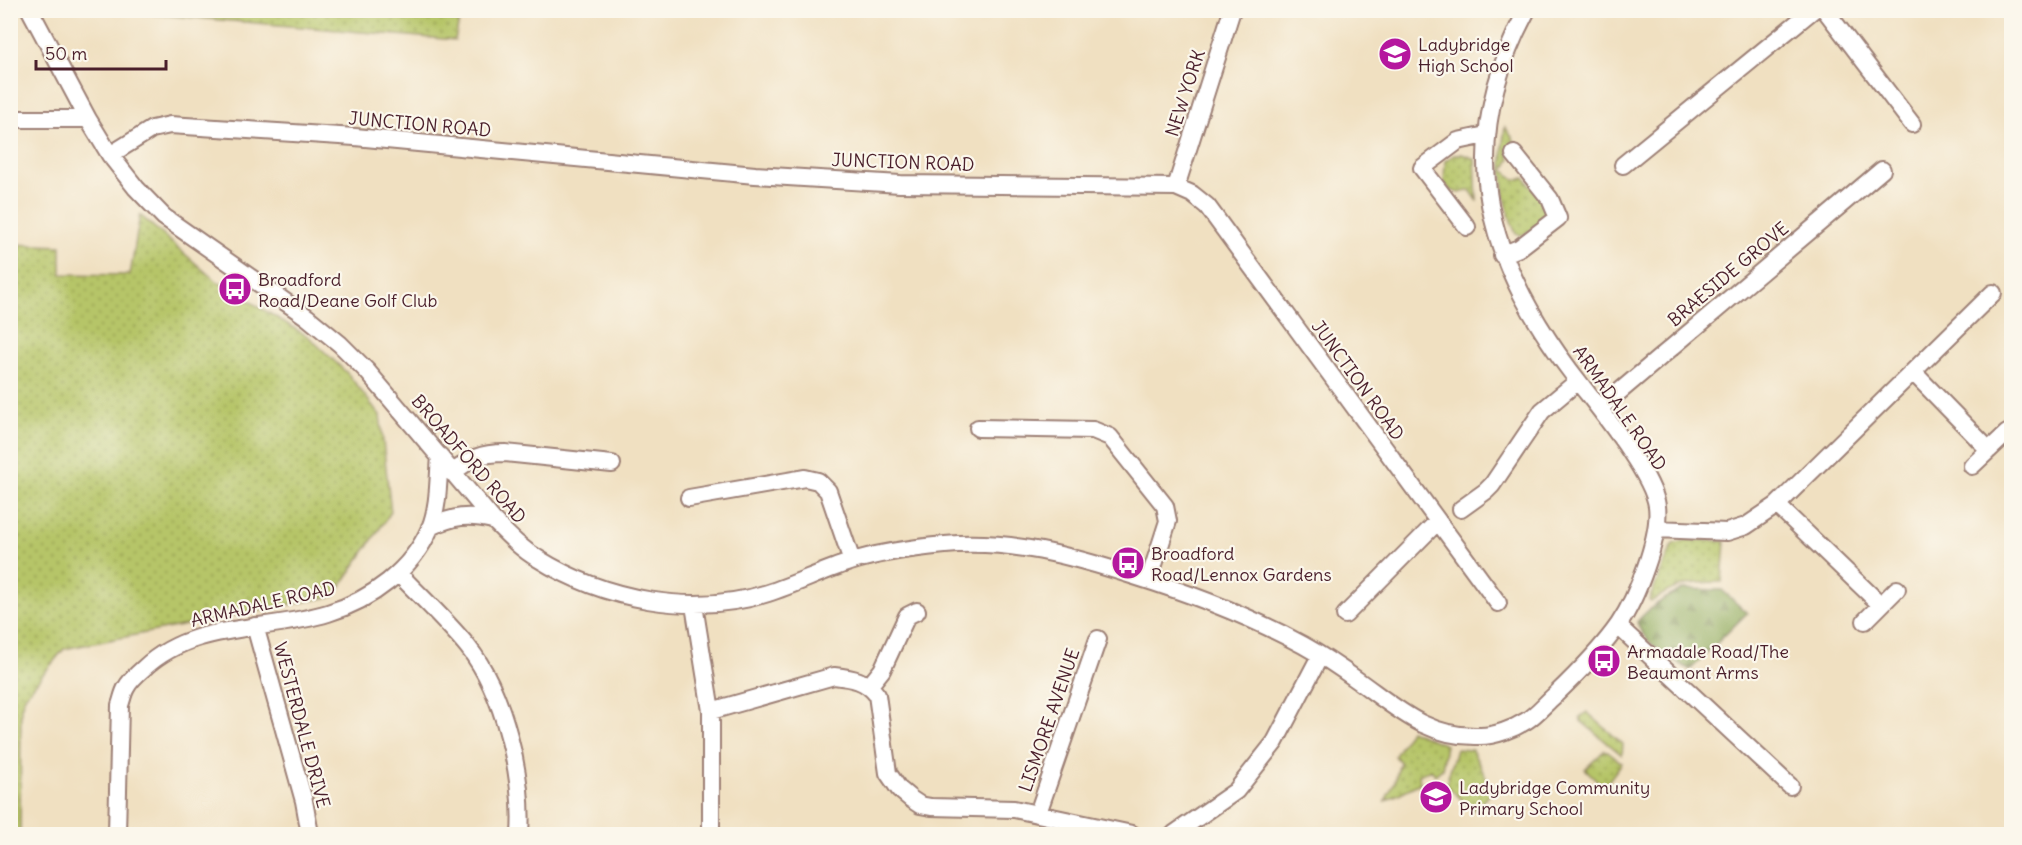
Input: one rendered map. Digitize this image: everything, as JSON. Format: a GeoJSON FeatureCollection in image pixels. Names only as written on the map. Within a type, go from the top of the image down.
{"type":"FeatureCollection","features":[{"type":"Feature","properties":{"kind":"street","name":"BROADFORD ROAD"},"geometry":{"type":"LineString","coordinates":[[30,10],[88,119],[110,155],[136,188],[164,217],[307,317],[340,344],[368,371],[452,473],[512,539],[536,558],[591,584],[622,595],[694,605],[741,600],[769,593],[852,561],[892,552],[963,543],[1038,550],[1078,558],[1202,598],[1300,644],[1358,681],[1401,713],[1424,726],[1450,734],[1483,736],[1529,720],[1563,687],[1618,626]]}},
{"type":"Feature","properties":{"kind":"street","name":"NEW YORK"},"geometry":{"type":"LineString","coordinates":[[1176,188],[1232,10]]}},
{"type":"Feature","properties":{"kind":"street","name":"ARMADALE ROAD"},"geometry":{"type":"LineString","coordinates":[[1527,10],[1507,54],[1496,89],[1486,135],[1488,203],[1502,255],[1524,300],[1578,381],[1600,408],[1653,491],[1658,508],[1657,529],[1650,558],[1618,626]]}},
{"type":"Feature","properties":{"kind":"street"},"geometry":{"type":"LineString","coordinates":[[1623,165],[1813,10]]}},
{"type":"Feature","properties":{"kind":"street"},"geometry":{"type":"LineString","coordinates":[[1825,10],[1912,124]]}},
{"type":"Feature","properties":{"kind":"street"},"geometry":{"type":"LineString","coordinates":[[10,119],[88,119]]}},
{"type":"Feature","properties":{"kind":"street","name":"JUNCTION ROAD"},"geometry":{"type":"LineString","coordinates":[[110,155],[152,129],[170,125],[355,137],[755,175],[900,184],[1176,188],[1192,194],[1207,206],[1498,603]]}},
{"type":"Feature","properties":{"kind":"street"},"geometry":{"type":"LineString","coordinates":[[1467,227],[1422,168],[1458,141],[1486,135]]}},
{"type":"Feature","properties":{"kind":"street"},"geometry":{"type":"LineString","coordinates":[[1502,255],[1519,248],[1558,218],[1550,199],[1514,154]]}},
{"type":"Feature","properties":{"kind":"street","name":"BRAESIDE GROVE"},"geometry":{"type":"LineString","coordinates":[[1600,408],[1882,170]]}},
{"type":"Feature","properties":{"kind":"street"},"geometry":{"type":"LineString","coordinates":[[1657,529],[1727,532],[1746,526],[1777,505],[1993,293]]}},
{"type":"Feature","properties":{"kind":"street"},"geometry":{"type":"LineString","coordinates":[[1914,372],[1989,450]]}},
{"type":"Feature","properties":{"kind":"street"},"geometry":{"type":"LineString","coordinates":[[1461,509],[1492,484],[1547,404],[1578,381]]}},
{"type":"Feature","properties":{"kind":"street"},"geometry":{"type":"LineString","coordinates":[[978,428],[1093,430],[1110,437],[1165,506],[1168,521],[1149,580]]}},
{"type":"Feature","properties":{"kind":"street"},"geometry":{"type":"LineString","coordinates":[[1972,466],[2007,432]]}},
{"type":"Feature","properties":{"kind":"street"},"geometry":{"type":"LineString","coordinates":[[452,473],[472,457],[489,453],[612,464]]}},
{"type":"Feature","properties":{"kind":"street","name":"ARMADALE ROAD"},"geometry":{"type":"LineString","coordinates":[[117,834],[120,705],[126,688],[147,665],[162,653],[182,643],[205,635],[329,613],[377,590],[398,573],[418,550],[430,527],[437,501],[440,456]]}},
{"type":"Feature","properties":{"kind":"street"},"geometry":{"type":"LineString","coordinates":[[689,498],[805,478],[818,481],[828,491],[852,561]]}},
{"type":"Feature","properties":{"kind":"street"},"geometry":{"type":"LineString","coordinates":[[1777,505],[1881,605]]}},
{"type":"Feature","properties":{"kind":"street"},"geometry":{"type":"LineString","coordinates":[[430,527],[460,517],[474,516],[493,520]]}},
{"type":"Feature","properties":{"kind":"street"},"geometry":{"type":"LineString","coordinates":[[1345,615],[1438,521]]}},
{"type":"Feature","properties":{"kind":"street"},"geometry":{"type":"LineString","coordinates":[[398,573],[468,647],[483,669],[513,749],[519,781],[520,834]]}},
{"type":"Feature","properties":{"kind":"street"},"geometry":{"type":"LineString","coordinates":[[1865,621],[1897,589]]}},
{"type":"Feature","properties":{"kind":"street"},"geometry":{"type":"LineString","coordinates":[[694,605],[711,711],[711,834]]}},
{"type":"Feature","properties":{"kind":"street"},"geometry":{"type":"LineString","coordinates":[[870,685],[882,670],[907,616],[917,611]]}},
{"type":"Feature","properties":{"kind":"street","name":"WESTERDALE DRIVE"},"geometry":{"type":"LineString","coordinates":[[255,626],[304,801],[310,834]]}},
{"type":"Feature","properties":{"kind":"street"},"geometry":{"type":"LineString","coordinates":[[1618,626],[1790,786]]}},
{"type":"Feature","properties":{"kind":"street","name":"LISMORE AVENUE"},"geometry":{"type":"LineString","coordinates":[[1038,813],[1098,639]]}},
{"type":"Feature","properties":{"kind":"street"},"geometry":{"type":"LineString","coordinates":[[1174,834],[1236,791],[1266,755],[1320,656]]}},
{"type":"Feature","properties":{"kind":"street"},"geometry":{"type":"LineString","coordinates":[[711,711],[834,676],[852,678],[870,685],[877,695],[888,773],[899,789],[920,805],[1014,809],[1132,834]]}},
{"type":"Feature","properties":{"kind":"green space"},"geometry":{"type":"Polygon","coordinates":[[[113,11],[461,11],[455,40],[113,11]]]}},
{"type":"Feature","properties":{"kind":"green space"},"geometry":{"type":"Polygon","coordinates":[[[1505,127],[1516,143],[1507,149],[1510,159],[1504,170],[1515,180],[1525,178],[1547,208],[1544,221],[1523,235],[1516,234],[1505,195],[1502,154],[1505,127]]]}},
{"type":"Feature","properties":{"kind":"green space"},"geometry":{"type":"Polygon","coordinates":[[[1462,154],[1475,159],[1477,200],[1470,190],[1460,193],[1450,190],[1444,182],[1445,161],[1454,155],[1462,154]]]}},
{"type":"Feature","properties":{"kind":"green space"},"geometry":{"type":"Polygon","coordinates":[[[140,215],[216,281],[309,337],[348,374],[380,415],[391,512],[334,596],[64,649],[25,696],[21,708],[20,834],[11,834],[11,244],[61,246],[61,274],[130,275],[140,215]]]}},
{"type":"Feature","properties":{"kind":"green space"},"geometry":{"type":"Polygon","coordinates":[[[1687,540],[1725,541],[1722,582],[1685,585],[1668,591],[1651,602],[1649,600],[1673,544],[1687,540]]]}},
{"type":"Feature","properties":{"kind":"green space"},"geometry":{"type":"Polygon","coordinates":[[[1683,589],[1722,590],[1747,613],[1690,670],[1652,644],[1640,630],[1637,622],[1658,603],[1683,589]]]}},
{"type":"Feature","properties":{"kind":"green space"},"geometry":{"type":"Polygon","coordinates":[[[1587,712],[1623,744],[1622,755],[1581,721],[1580,717],[1587,712]]]}},
{"type":"Feature","properties":{"kind":"green space"},"geometry":{"type":"Polygon","coordinates":[[[1410,730],[1446,745],[1442,769],[1435,775],[1431,769],[1419,775],[1420,783],[1385,801],[1395,781],[1400,762],[1395,756],[1410,730]]]}},
{"type":"Feature","properties":{"kind":"green space"},"geometry":{"type":"Polygon","coordinates":[[[1456,749],[1472,750],[1488,782],[1493,787],[1490,794],[1473,810],[1446,785],[1456,749]]]}},
{"type":"Feature","properties":{"kind":"green space"},"geometry":{"type":"Polygon","coordinates":[[[1605,750],[1622,763],[1604,787],[1585,769],[1605,750]]]}},
{"type":"Feature","properties":{"kind":"place","name":"Ladybridge High School"},"geometry":{"type":"Point","coordinates":[1395,54]}},
{"type":"Feature","properties":{"kind":"place","name":"Broadford Road/Deane Golf Club"},"geometry":{"type":"Point","coordinates":[235,289]}},
{"type":"Feature","properties":{"kind":"place","name":"Broadford Road/Lennox Gardens"},"geometry":{"type":"Point","coordinates":[1128,563]}},
{"type":"Feature","properties":{"kind":"place","name":"Armadale Road/The Beaumont Arms"},"geometry":{"type":"Point","coordinates":[1604,661]}},
{"type":"Feature","properties":{"kind":"place","name":"Ladybridge Community Primary School"},"geometry":{"type":"Point","coordinates":[1436,797]}}]}
